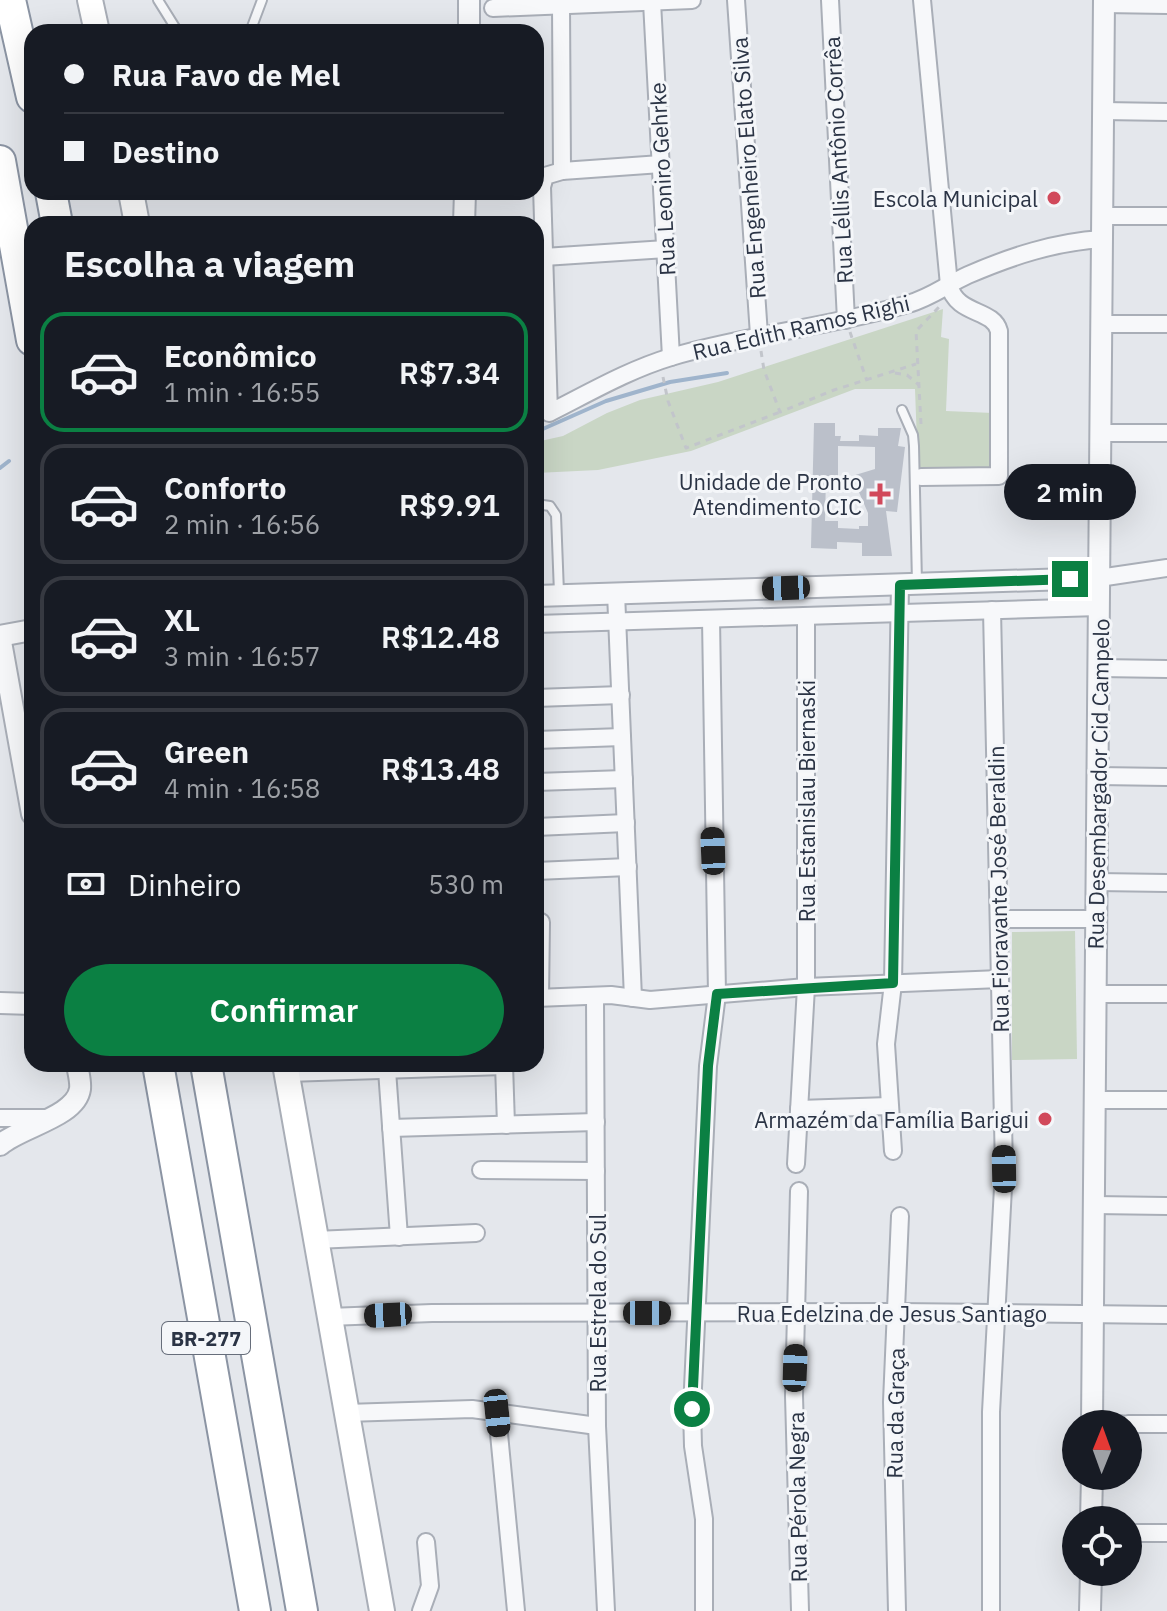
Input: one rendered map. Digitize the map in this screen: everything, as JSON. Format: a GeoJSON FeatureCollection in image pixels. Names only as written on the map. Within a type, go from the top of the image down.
{"type":"FeatureCollection","features":[{"type":"Feature","properties":{"kind":"highway"},"geometry":{"type":"LineString","coordinates":[[10,0],[24,62]]}},
{"type":"Feature","properties":{"kind":"highway"},"geometry":{"type":"LineString","coordinates":[[0,161],[24,296]]}},
{"type":"Feature","properties":{"kind":"highway"},"geometry":{"type":"LineString","coordinates":[[0,273],[24,319]]}},
{"type":"Feature","properties":{"kind":"highway","name":"BR-277"},"geometry":{"type":"LineString","coordinates":[[159,1072],[255,1611]]}},
{"type":"Feature","properties":{"kind":"highway","name":"BR-277"},"geometry":{"type":"LineString","coordinates":[[207,1072],[302,1611]]}},
{"type":"Feature","properties":{"kind":"main road"},"geometry":{"type":"LineString","coordinates":[[90,0],[95,24]]}},
{"type":"Feature","properties":{"kind":"main road"},"geometry":{"type":"LineString","coordinates":[[287,1072],[382,1611]]}},
{"type":"Feature","properties":{"kind":"street"},"geometry":{"type":"LineString","coordinates":[[469,0],[469,24]]}},
{"type":"Feature","properties":{"kind":"street"},"geometry":{"type":"LineString","coordinates":[[493,8],[692,0]]}},
{"type":"Feature","properties":{"kind":"street","name":"Rua Engenheiro Elato Silva"},"geometry":{"type":"LineString","coordinates":[[736,0],[759,335]]}},
{"type":"Feature","properties":{"kind":"street","name":"Rua Léllis Antônio Corrêa"},"geometry":{"type":"LineString","coordinates":[[830,0],[846,320]]}},
{"type":"Feature","properties":{"kind":"street"},"geometry":{"type":"LineString","coordinates":[[921,477],[999,476],[998,326],[989,318],[962,306],[955,300],[949,285],[922,0]]}},
{"type":"Feature","properties":{"kind":"street","name":"Rua Leoniro Gehrke"},"geometry":{"type":"LineString","coordinates":[[652,2],[666,249],[665,359]]}},
{"type":"Feature","properties":{"kind":"street"},"geometry":{"type":"LineString","coordinates":[[1104,2],[1167,5]]}},
{"type":"Feature","properties":{"kind":"street","name":"Rua Desembargador Cid Campelo"},"geometry":{"type":"LineString","coordinates":[[1092,1410],[1104,2]]}},
{"type":"Feature","properties":{"kind":"street"},"geometry":{"type":"LineString","coordinates":[[561,5],[562,171]]}},
{"type":"Feature","properties":{"kind":"street"},"geometry":{"type":"LineString","coordinates":[[1103,111],[1167,112]]}},
{"type":"Feature","properties":{"kind":"street"},"geometry":{"type":"LineString","coordinates":[[544,178],[562,171],[661,164]]}},
{"type":"Feature","properties":{"kind":"street"},"geometry":{"type":"LineString","coordinates":[[1103,216],[1167,216]]}},
{"type":"Feature","properties":{"kind":"street","name":"Rua Edith Ramos Righi"},"geometry":{"type":"LineString","coordinates":[[544,257],[549,413],[628,373],[665,359],[759,335],[846,320],[911,303],[1034,250],[1074,241],[1102,239]]}},
{"type":"Feature","properties":{"kind":"street"},"geometry":{"type":"LineString","coordinates":[[544,257],[666,249]]}},
{"type":"Feature","properties":{"kind":"street"},"geometry":{"type":"LineString","coordinates":[[1101,324],[1167,324]]}},
{"type":"Feature","properties":{"kind":"street"},"geometry":{"type":"LineString","coordinates":[[1101,433],[1167,433]]}},
{"type":"Feature","properties":{"kind":"street"},"geometry":{"type":"LineString","coordinates":[[544,596],[1099,578],[1167,568]]}},
{"type":"Feature","properties":{"kind":"street"},"geometry":{"type":"LineString","coordinates":[[893,1151],[886,1044],[893,983],[900,613],[909,584]]}},
{"type":"Feature","properties":{"kind":"street"},"geometry":{"type":"LineString","coordinates":[[616,593],[633,998]]}},
{"type":"Feature","properties":{"kind":"street"},"geometry":{"type":"LineString","coordinates":[[544,624],[1099,607]]}},
{"type":"Feature","properties":{"kind":"street","name":"Rua Fioravante José Beraldin"},"geometry":{"type":"LineString","coordinates":[[991,1611],[991,1412],[1004,1169],[992,610]]}},
{"type":"Feature","properties":{"kind":"street","name":"Rua Estanislau Biernaski"},"geometry":{"type":"LineString","coordinates":[[796,1164],[806,987],[806,616]]}},
{"type":"Feature","properties":{"kind":"street"},"geometry":{"type":"LineString","coordinates":[[704,1611],[703,1504],[694,1459],[692,1426],[708,1066],[717,994],[711,619]]}},
{"type":"Feature","properties":{"kind":"street"},"geometry":{"type":"LineString","coordinates":[[24,632],[0,636],[24,770]]}},
{"type":"Feature","properties":{"kind":"street"},"geometry":{"type":"LineString","coordinates":[[1099,668],[1167,669]]}},
{"type":"Feature","properties":{"kind":"street"},"geometry":{"type":"LineString","coordinates":[[544,698],[621,695]]}},
{"type":"Feature","properties":{"kind":"street"},"geometry":{"type":"LineString","coordinates":[[544,740],[622,737]]}},
{"type":"Feature","properties":{"kind":"street"},"geometry":{"type":"LineString","coordinates":[[1098,776],[1167,777]]}},
{"type":"Feature","properties":{"kind":"street"},"geometry":{"type":"LineString","coordinates":[[544,782],[624,779]]}},
{"type":"Feature","properties":{"kind":"street"},"geometry":{"type":"LineString","coordinates":[[544,827],[626,823]]}},
{"type":"Feature","properties":{"kind":"street"},"geometry":{"type":"LineString","coordinates":[[544,871],[628,867]]}},
{"type":"Feature","properties":{"kind":"street"},"geometry":{"type":"LineString","coordinates":[[1097,882],[1167,883]]}},
{"type":"Feature","properties":{"kind":"street"},"geometry":{"type":"LineString","coordinates":[[999,919],[1096,919]]}},
{"type":"Feature","properties":{"kind":"street"},"geometry":{"type":"LineString","coordinates":[[544,998],[595,996],[650,1000],[806,987],[1000,979]]}},
{"type":"Feature","properties":{"kind":"street"},"geometry":{"type":"LineString","coordinates":[[1096,994],[1167,994]]}},
{"type":"Feature","properties":{"kind":"street","name":"Rua Estrela do Sul"},"geometry":{"type":"LineString","coordinates":[[595,996],[597,1426],[606,1611]]}},
{"type":"Feature","properties":{"kind":"street"},"geometry":{"type":"LineString","coordinates":[[0,1003],[24,1004]]}},
{"type":"Feature","properties":{"kind":"street"},"geometry":{"type":"LineString","coordinates":[[0,1145],[23,1129],[62,1113],[77,1099],[78,1072]]}},
{"type":"Feature","properties":{"kind":"street"},"geometry":{"type":"LineString","coordinates":[[387,1072],[399,1237]]}},
{"type":"Feature","properties":{"kind":"street"},"geometry":{"type":"LineString","coordinates":[[504,1072],[506,1125]]}},
{"type":"Feature","properties":{"kind":"street"},"geometry":{"type":"LineString","coordinates":[[1095,1100],[1167,1100]]}},
{"type":"Feature","properties":{"kind":"street"},"geometry":{"type":"LineString","coordinates":[[799,1109],[889,1106]]}},
{"type":"Feature","properties":{"kind":"street"},"geometry":{"type":"LineString","coordinates":[[0,1118],[52,1118]]}},
{"type":"Feature","properties":{"kind":"street"},"geometry":{"type":"LineString","coordinates":[[391,1128],[596,1122]]}},
{"type":"Feature","properties":{"kind":"street"},"geometry":{"type":"LineString","coordinates":[[481,1170],[596,1171]]}},
{"type":"Feature","properties":{"kind":"street","name":"Rua Pérola Negra"},"geometry":{"type":"LineString","coordinates":[[799,1191],[794,1421],[800,1611]]}},
{"type":"Feature","properties":{"kind":"street"},"geometry":{"type":"LineString","coordinates":[[1094,1205],[1167,1206]]}},
{"type":"Feature","properties":{"kind":"street","name":"Rua da Graça"},"geometry":{"type":"LineString","coordinates":[[897,1611],[892,1402],[900,1216]]}},
{"type":"Feature","properties":{"kind":"street"},"geometry":{"type":"LineString","coordinates":[[315,1240],[476,1233]]}},
{"type":"Feature","properties":{"kind":"street","name":"Rua Edelzina de Jesus Santiago"},"geometry":{"type":"LineString","coordinates":[[329,1317],[432,1313],[697,1312],[1167,1315]]}},
{"type":"Feature","properties":{"kind":"street"},"geometry":{"type":"LineString","coordinates":[[346,1413],[448,1408],[597,1426]]}},
{"type":"Feature","properties":{"kind":"street"},"geometry":{"type":"LineString","coordinates":[[497,1413],[516,1611]]}},
{"type":"Feature","properties":{"kind":"street"},"geometry":{"type":"LineString","coordinates":[[1142,1424],[1167,1424]]}},
{"type":"Feature","properties":{"kind":"street"},"geometry":{"type":"LineString","coordinates":[[1142,1533],[1167,1533]]}},
{"type":"Feature","properties":{"kind":"street"},"geometry":{"type":"LineString","coordinates":[[421,1611],[430,1586],[426,1542]]}},
{"type":"Feature","properties":{"kind":"street"},"geometry":{"type":"LineString","coordinates":[[1090,1611],[1091,1586]]}},
{"type":"Feature","properties":{"kind":"lane"},"geometry":{"type":"LineString","coordinates":[[158,0],[173,24]]}},
{"type":"Feature","properties":{"kind":"lane"},"geometry":{"type":"LineString","coordinates":[[253,24],[262,0]]}},
{"type":"Feature","properties":{"kind":"lane"},"geometry":{"type":"LineString","coordinates":[[902,410],[913,435],[914,446],[909,584]]}},
{"type":"Feature","properties":{"kind":"lane"},"geometry":{"type":"LineString","coordinates":[[544,505],[550,506],[556,515],[559,595]]}},
{"type":"Feature","properties":{"kind":"path"},"geometry":{"type":"LineString","coordinates":[[846,320],[867,382]]}},
{"type":"Feature","properties":{"kind":"path"},"geometry":{"type":"LineString","coordinates":[[759,335],[764,370],[780,412]]}},
{"type":"Feature","properties":{"kind":"path"},"geometry":{"type":"LineString","coordinates":[[665,359],[668,401],[686,448],[834,390],[918,364]]}},
{"type":"Feature","properties":{"kind":"path"},"geometry":{"type":"LineString","coordinates":[[891,373],[907,375],[919,385]]}},
{"type":"Feature","properties":{"kind":"path"},"geometry":{"type":"LineString","coordinates":[[999,476],[1010,482],[1041,481]]}},
{"type":"Feature","properties":{"kind":"green space"},"geometry":{"type":"Polygon","coordinates":[[[943,309],[941,337],[949,339],[946,411],[993,413],[992,470],[918,470],[915,389],[855,389],[691,451],[598,470],[544,473],[544,440],[563,436],[640,400],[718,382],[943,309]]]}},
{"type":"Feature","properties":{"kind":"green space"},"geometry":{"type":"Polygon","coordinates":[[[1075,931],[1077,1059],[1012,1060],[1012,932],[1075,931]]]}},
{"type":"Feature","properties":{"kind":"building","name":"Unidade de Pronto Atendimento CIC"},"geometry":{"type":"Polygon","coordinates":[[[814,423],[835,423],[835,436],[841,436],[840,441],[859,441],[859,435],[878,436],[878,428],[901,428],[898,446],[905,447],[897,512],[886,511],[892,556],[862,556],[862,543],[837,542],[837,549],[811,548],[814,423]],[[838,446],[838,476],[826,476],[825,521],[838,521],[838,528],[868,526],[868,513],[852,476],[875,469],[875,447],[838,446]]]}},
{"type":"Feature","properties":{"kind":"waterway"},"geometry":{"type":"LineString","coordinates":[[544,428],[606,401],[670,382],[727,373]]}},
{"type":"Feature","properties":{"kind":"waterway"},"geometry":{"type":"LineString","coordinates":[[0,468],[9,461]]}},
{"type":"Feature","properties":{"kind":"place","name":"Escola Municipal"},"geometry":{"type":"Point","coordinates":[1054,198]}},
{"type":"Feature","properties":{"kind":"place","name":"Unidade de Pronto Atendimento CIC"},"geometry":{"type":"Point","coordinates":[880,494]}},
{"type":"Feature","properties":{"kind":"place","name":"Armazém da Família Barigui"},"geometry":{"type":"Point","coordinates":[1045,1119]}},
{"type":"Feature","properties":{"kind":"route"},"geometry":{"type":"LineString","coordinates":[[692,1409],[708,1066],[717,994],[893,983],[900,585],[1070,579]]}}]}
